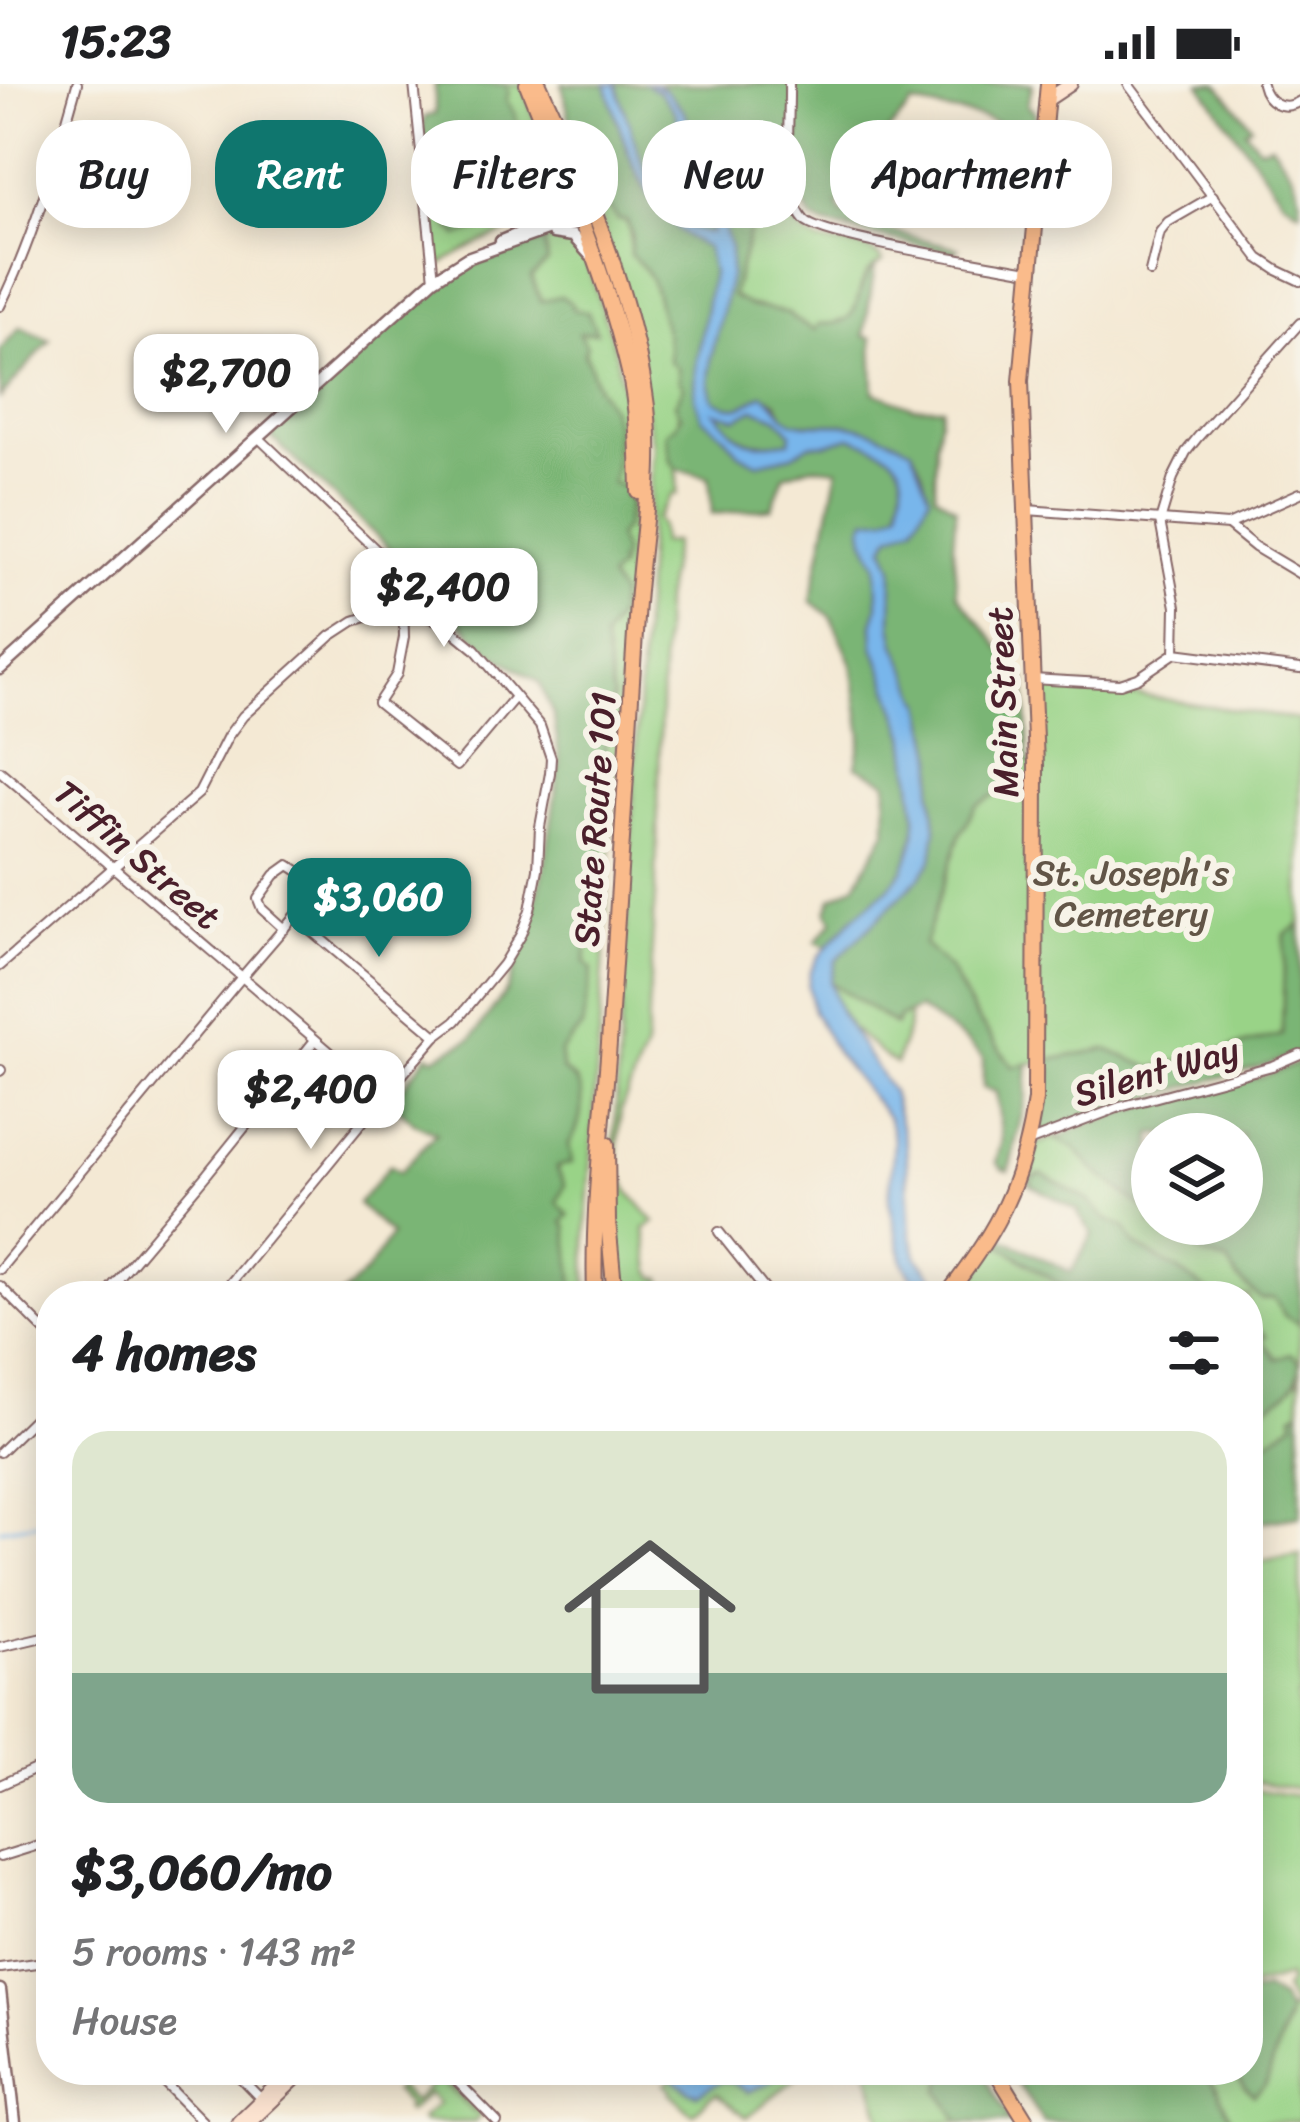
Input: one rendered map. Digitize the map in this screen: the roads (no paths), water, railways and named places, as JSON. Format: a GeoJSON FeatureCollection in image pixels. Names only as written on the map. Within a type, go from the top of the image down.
{"type":"FeatureCollection","features":[{"type":"Feature","properties":{"kind":"highway","name":"State Route 101"},"geometry":{"type":"LineString","coordinates":[[527,84],[542,120]]}},
{"type":"Feature","properties":{"kind":"highway","name":"State Route 101"},"geometry":{"type":"LineString","coordinates":[[539,84],[555,120]]}},
{"type":"Feature","properties":{"kind":"highway","name":"Main Street"},"geometry":{"type":"LineString","coordinates":[[957,1281],[1005,1209],[1028,1142],[1035,1100],[1036,764],[1021,381],[1047,92]]}},
{"type":"Feature","properties":{"kind":"highway","name":"State Route 101"},"geometry":{"type":"LineString","coordinates":[[587,228],[629,375],[639,490],[639,563]]}},
{"type":"Feature","properties":{"kind":"highway","name":"State Route 101"},"geometry":{"type":"LineString","coordinates":[[590,228],[632,326],[646,394],[650,454],[595,1202],[595,1281]]}},
{"type":"Feature","properties":{"kind":"highway","name":"State Route 101"},"geometry":{"type":"LineString","coordinates":[[607,1079],[608,1221],[614,1281]]}},
{"type":"Feature","properties":{"kind":"highway"},"geometry":{"type":"LineString","coordinates":[[1004,2085],[1027,2122]]}},
{"type":"Feature","properties":{"kind":"main road"},"geometry":{"type":"LineString","coordinates":[[1047,92],[1071,84]]}},
{"type":"Feature","properties":{"kind":"main road"},"geometry":{"type":"LineString","coordinates":[[238,2122],[276,2085]]}},
{"type":"Feature","properties":{"kind":"main road"},"geometry":{"type":"LineString","coordinates":[[250,2122],[289,2085]]}},
{"type":"Feature","properties":{"kind":"street"},"geometry":{"type":"LineString","coordinates":[[0,306],[38,213],[77,84]]}},
{"type":"Feature","properties":{"kind":"street"},"geometry":{"type":"LineString","coordinates":[[414,84],[434,279]]}},
{"type":"Feature","properties":{"kind":"street"},"geometry":{"type":"LineString","coordinates":[[789,84],[790,194],[810,226],[1029,271]]}},
{"type":"Feature","properties":{"kind":"street"},"geometry":{"type":"LineString","coordinates":[[1128,84],[1259,258],[1300,280]]}},
{"type":"Feature","properties":{"kind":"street"},"geometry":{"type":"LineString","coordinates":[[1262,84],[1266,97],[1274,102],[1294,106],[1300,101]]}},
{"type":"Feature","properties":{"kind":"street"},"geometry":{"type":"LineString","coordinates":[[1150,272],[1160,232],[1168,222],[1214,196]]}},
{"type":"Feature","properties":{"kind":"street"},"geometry":{"type":"LineString","coordinates":[[0,670],[434,279],[467,258],[542,228],[573,236],[595,264]]}},
{"type":"Feature","properties":{"kind":"street"},"geometry":{"type":"LineString","coordinates":[[1175,653],[1176,608],[1160,521],[1173,478],[1186,452],[1300,322]]}},
{"type":"Feature","properties":{"kind":"street"},"geometry":{"type":"LineString","coordinates":[[259,437],[385,556],[399,580],[405,611],[401,663],[378,703],[457,766],[514,697]]}},
{"type":"Feature","properties":{"kind":"street"},"geometry":{"type":"LineString","coordinates":[[1025,510],[1228,525],[1300,493]]}},
{"type":"Feature","properties":{"kind":"street"},"geometry":{"type":"LineString","coordinates":[[1228,525],[1300,574]]}},
{"type":"Feature","properties":{"kind":"street"},"geometry":{"type":"LineString","coordinates":[[0,966],[199,794],[243,716],[354,621],[405,611],[441,621],[475,649],[540,726],[551,758],[538,868],[520,934],[503,964],[456,1021],[436,1036],[383,1097],[232,1281]]}},
{"type":"Feature","properties":{"kind":"street"},"geometry":{"type":"LineString","coordinates":[[1032,679],[1120,684],[1138,678],[1175,653],[1300,669]]}},
{"type":"Feature","properties":{"kind":"street","name":"Tiffin Street"},"geometry":{"type":"LineString","coordinates":[[0,771],[383,1097]]}},
{"type":"Feature","properties":{"kind":"street"},"geometry":{"type":"LineString","coordinates":[[0,1270],[316,891],[309,878],[289,865],[275,875],[258,899],[284,929]]}},
{"type":"Feature","properties":{"kind":"street"},"geometry":{"type":"LineString","coordinates":[[295,917],[436,1036]]}},
{"type":"Feature","properties":{"kind":"street"},"geometry":{"type":"LineString","coordinates":[[117,1281],[314,1040]]}},
{"type":"Feature","properties":{"kind":"street","name":"Silent Way"},"geometry":{"type":"LineString","coordinates":[[1028,1142],[1120,1107],[1272,1066],[1300,1054]]}},
{"type":"Feature","properties":{"kind":"street"},"geometry":{"type":"LineString","coordinates":[[719,1232],[758,1281]]}},
{"type":"Feature","properties":{"kind":"street"},"geometry":{"type":"LineString","coordinates":[[0,1286],[36,1322]]}},
{"type":"Feature","properties":{"kind":"street"},"geometry":{"type":"LineString","coordinates":[[0,1452],[36,1417]]}},
{"type":"Feature","properties":{"kind":"street"},"geometry":{"type":"LineString","coordinates":[[0,1647],[36,1639]]}},
{"type":"Feature","properties":{"kind":"street"},"geometry":{"type":"LineString","coordinates":[[0,1785],[36,1769]]}},
{"type":"Feature","properties":{"kind":"street"},"geometry":{"type":"LineString","coordinates":[[0,1857],[36,1845]]}},
{"type":"Feature","properties":{"kind":"street"},"geometry":{"type":"LineString","coordinates":[[0,1968],[36,1963]]}},
{"type":"Feature","properties":{"kind":"street"},"geometry":{"type":"LineString","coordinates":[[0,1990],[15,2122]]}},
{"type":"Feature","properties":{"kind":"street"},"geometry":{"type":"LineString","coordinates":[[167,2085],[203,2122]]}},
{"type":"Feature","properties":{"kind":"street"},"geometry":{"type":"LineString","coordinates":[[248,2085],[262,2099]]}},
{"type":"Feature","properties":{"kind":"street"},"geometry":{"type":"LineString","coordinates":[[461,2085],[497,2122]]}},
{"type":"Feature","properties":{"kind":"water"},"geometry":{"type":"Polygon","coordinates":[[[606,84],[616,84],[642,160],[642,182],[606,84]]]}},
{"type":"Feature","properties":{"kind":"water"},"geometry":{"type":"Polygon","coordinates":[[[646,84],[665,90],[687,120],[677,120],[660,92],[646,84]]]}},
{"type":"Feature","properties":{"kind":"water"},"geometry":{"type":"Polygon","coordinates":[[[678,228],[711,233],[712,228],[723,228],[730,248],[730,277],[711,359],[713,399],[739,407],[763,394],[796,422],[848,425],[889,438],[912,449],[930,496],[914,525],[890,536],[885,547],[893,567],[896,644],[923,704],[935,759],[932,860],[836,960],[830,982],[840,1013],[892,1092],[906,1145],[911,1233],[918,1258],[937,1281],[914,1281],[903,1262],[889,1201],[894,1142],[889,1119],[836,1053],[813,1011],[808,987],[818,957],[904,869],[915,836],[906,735],[874,646],[877,564],[863,527],[867,519],[887,517],[900,509],[901,469],[884,451],[850,437],[810,444],[793,455],[758,463],[739,453],[702,418],[695,399],[696,366],[712,273],[707,248],[678,228]],[[754,409],[737,418],[715,412],[747,441],[790,441],[791,433],[777,417],[754,409]]]}},
{"type":"Feature","properties":{"kind":"water"},"geometry":{"type":"Polygon","coordinates":[[[681,2085],[714,2085],[698,2094],[681,2085]]]}},
{"type":"Feature","properties":{"kind":"water"},"geometry":{"type":"Polygon","coordinates":[[[736,2085],[763,2085],[748,2092],[736,2085]]]}},
{"type":"Feature","properties":{"kind":"waterway"},"geometry":{"type":"LineString","coordinates":[[0,1529],[36,1523]]}},
{"type":"Feature","properties":{"kind":"park label","name":"St. Joseph's Cemetery"},"geometry":{"type":"Point","coordinates":[1131,892]}}]}
